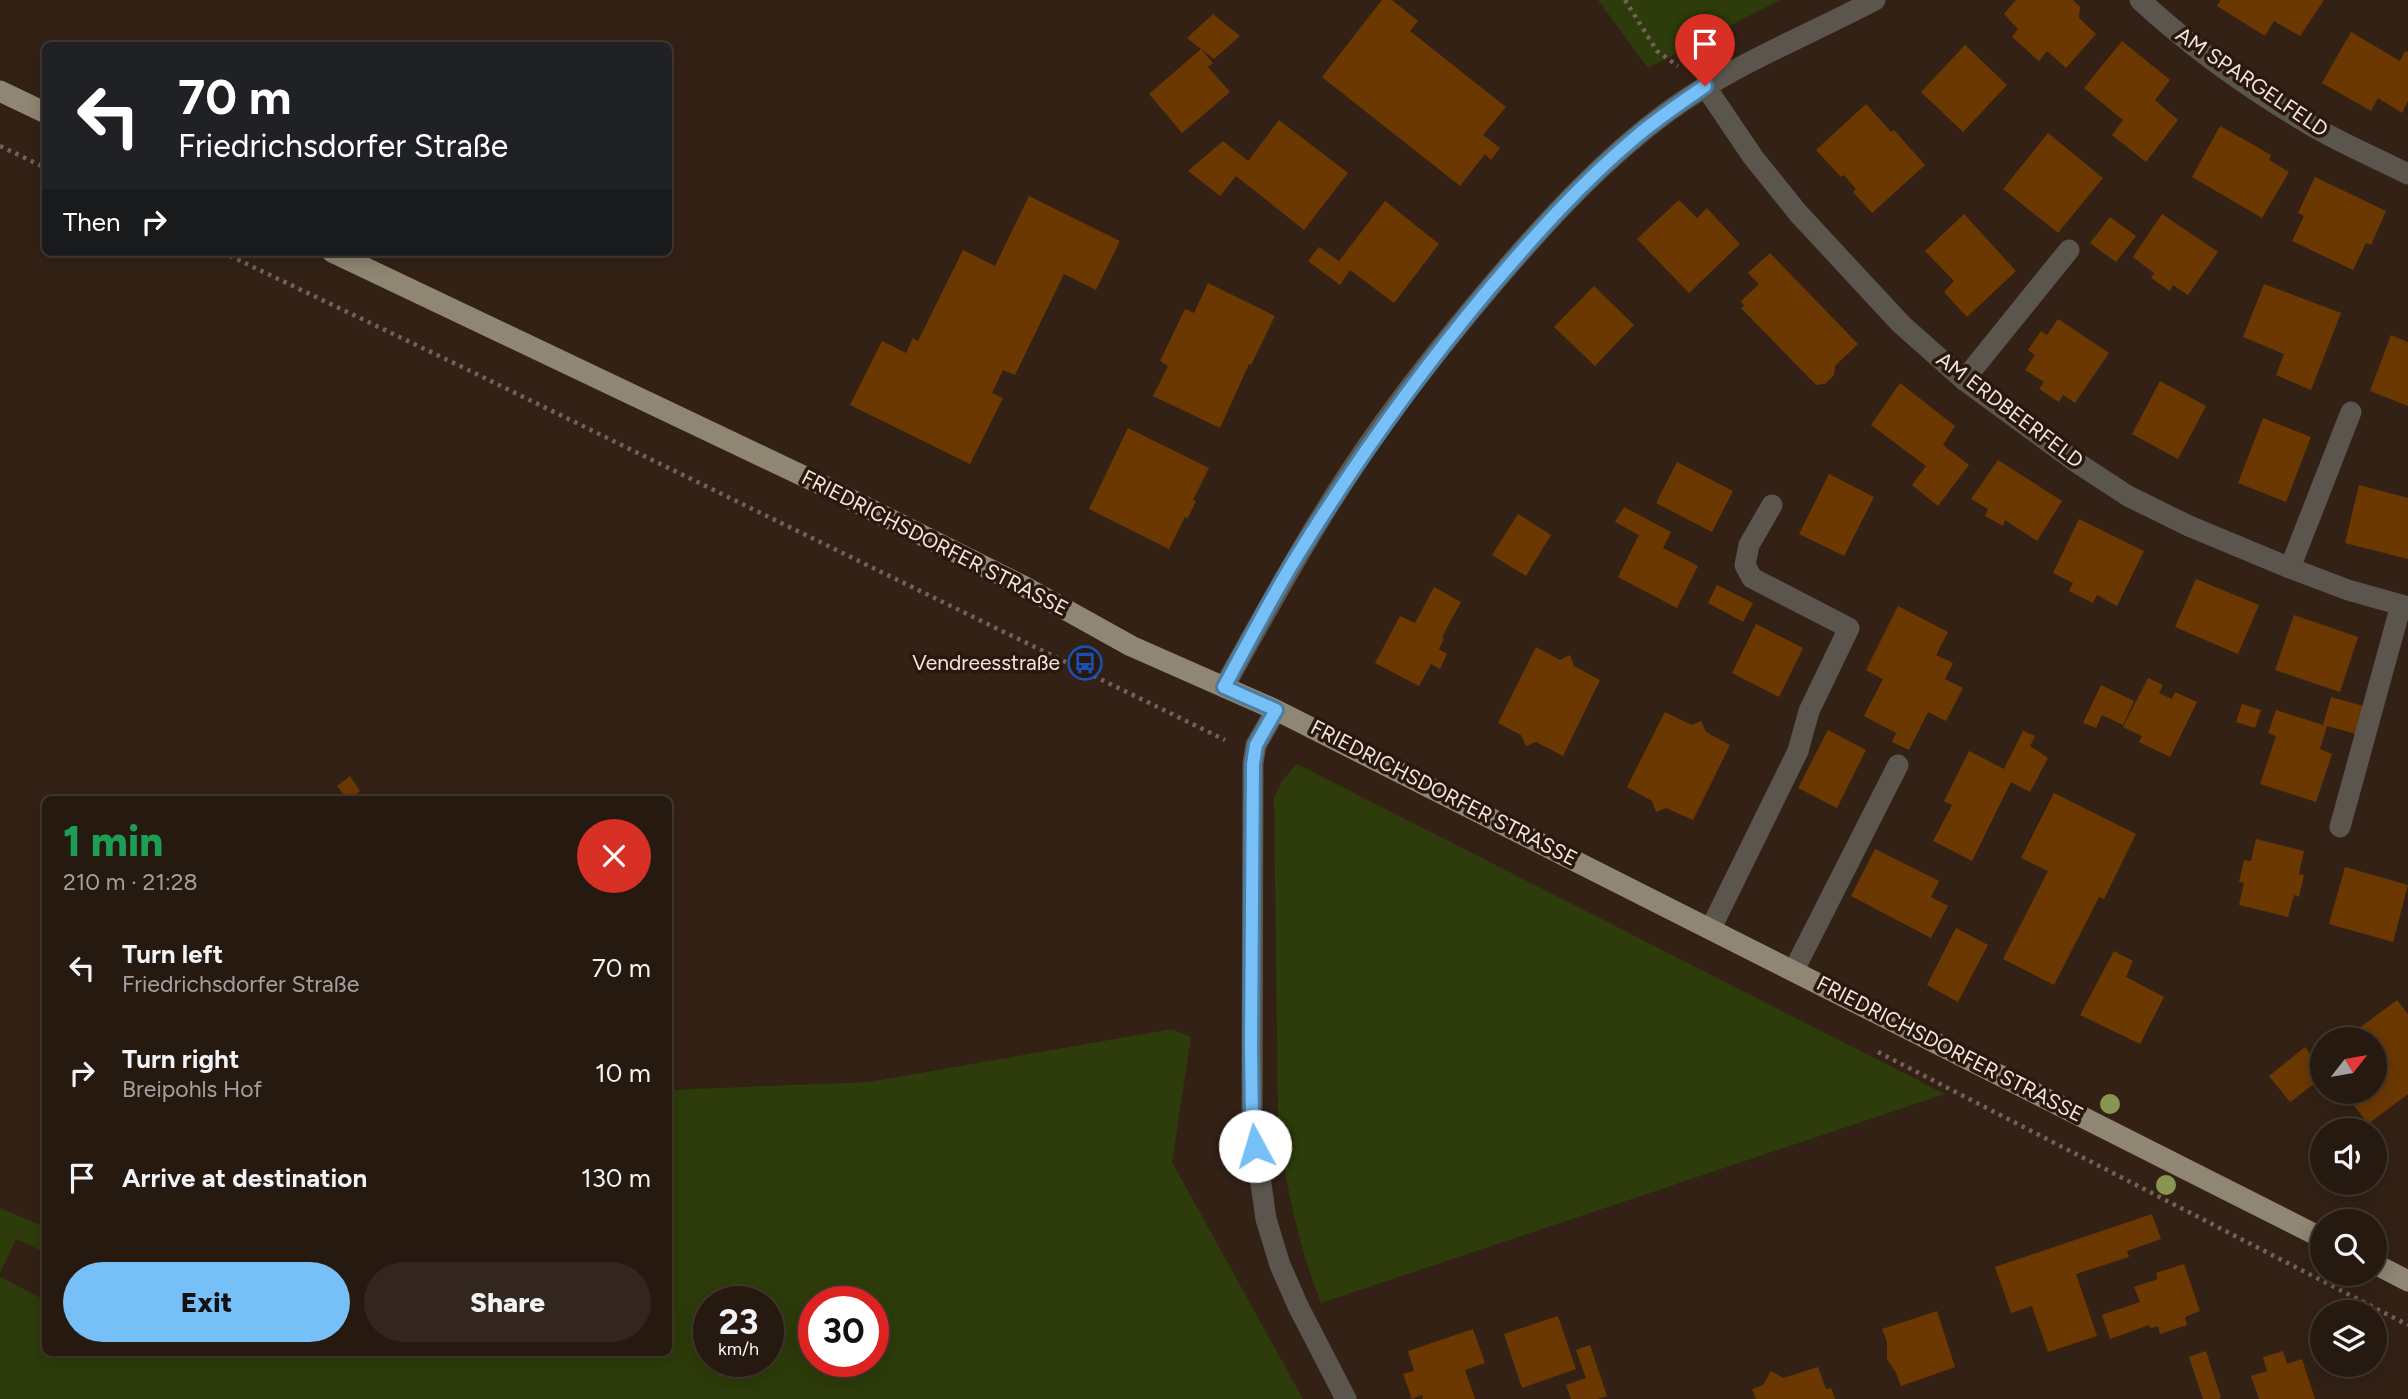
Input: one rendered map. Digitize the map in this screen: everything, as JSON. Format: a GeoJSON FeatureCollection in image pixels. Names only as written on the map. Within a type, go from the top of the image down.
{"type":"FeatureCollection","features":[{"type":"Feature","properties":{"kind":"main road"},"geometry":{"type":"LineString","coordinates":[[0,92],[42,111]]}},
{"type":"Feature","properties":{"kind":"main road","name":"FRIEDRICHSDORFER STRASSE"},"geometry":{"type":"LineString","coordinates":[[340,256],[820,484],[1013,581],[1131,646],[1276,710],[2310,1232]]}},
{"type":"Feature","properties":{"kind":"main road"},"geometry":{"type":"LineString","coordinates":[[2387,1270],[2408,1281]]}},
{"type":"Feature","properties":{"kind":"street"},"geometry":{"type":"LineString","coordinates":[[1224,687],[1293,563],[1382,425],[1453,332],[1579,188],[1636,137],[1705,86],[1777,47],[1875,0]]}},
{"type":"Feature","properties":{"kind":"street","name":"AM SPARGELFELD"},"geometry":{"type":"LineString","coordinates":[[2140,0],[2190,43],[2301,119],[2408,174]]}},
{"type":"Feature","properties":{"kind":"street","name":"AM ERDBEERFELD"},"geometry":{"type":"LineString","coordinates":[[1705,86],[1754,157],[1798,213],[1901,324],[1964,380],[2076,462],[2128,496],[2189,526],[2290,568],[2348,590],[2405,606]]}},
{"type":"Feature","properties":{"kind":"street"},"geometry":{"type":"LineString","coordinates":[[1964,380],[2069,250]]}},
{"type":"Feature","properties":{"kind":"street"},"geometry":{"type":"LineString","coordinates":[[2290,568],[2351,412]]}},
{"type":"Feature","properties":{"kind":"street"},"geometry":{"type":"LineString","coordinates":[[1711,928],[1798,751],[1809,711],[1849,628],[1752,578],[1745,565],[1749,545],[1772,505]]}},
{"type":"Feature","properties":{"kind":"street"},"geometry":{"type":"LineString","coordinates":[[2340,827],[2405,606]]}},
{"type":"Feature","properties":{"kind":"street"},"geometry":{"type":"LineString","coordinates":[[1276,710],[1256,745],[1253,764],[1252,1121],[1266,1219],[1280,1265],[1346,1399]]}},
{"type":"Feature","properties":{"kind":"street"},"geometry":{"type":"LineString","coordinates":[[1794,970],[1898,765]]}},
{"type":"Feature","properties":{"kind":"path"},"geometry":{"type":"LineString","coordinates":[[1625,0],[1657,51],[1705,86]]}},
{"type":"Feature","properties":{"kind":"path"},"geometry":{"type":"LineString","coordinates":[[0,146],[42,166]]}},
{"type":"Feature","properties":{"kind":"path"},"geometry":{"type":"LineString","coordinates":[[230,256],[1223,739],[1256,745]]}},
{"type":"Feature","properties":{"kind":"green space"},"geometry":{"type":"Polygon","coordinates":[[[1598,0],[1780,0],[1648,68],[1598,0]]]}},
{"type":"Feature","properties":{"kind":"green space"},"geometry":{"type":"Polygon","coordinates":[[[1297,764],[1945,1094],[1321,1303],[1293,1212],[1278,1118],[1274,798],[1282,781],[1297,764]]]}},
{"type":"Feature","properties":{"kind":"green space"},"geometry":{"type":"Polygon","coordinates":[[[1172,1029],[1191,1037],[1172,1162],[1303,1399],[0,1399],[0,1277],[42,1298],[42,1356],[672,1356],[672,1090],[869,1082],[1172,1029]]]}},
{"type":"Feature","properties":{"kind":"green space"},"geometry":{"type":"Polygon","coordinates":[[[0,1208],[42,1226],[42,1251],[16,1239],[0,1273],[0,1208]]]}},
{"type":"Feature","properties":{"kind":"building"},"geometry":{"type":"Polygon","coordinates":[[[1382,0],[1392,0],[1418,21],[1410,31],[1506,107],[1483,135],[1500,148],[1491,160],[1485,154],[1460,186],[1322,77],[1382,0]]]}},
{"type":"Feature","properties":{"kind":"building"},"geometry":{"type":"Polygon","coordinates":[[[2016,0],[2073,0],[2080,7],[2079,18],[2096,34],[2066,68],[2047,51],[2039,61],[2012,37],[2018,29],[2004,14],[2016,0]]]}},
{"type":"Feature","properties":{"kind":"building"},"geometry":{"type":"Polygon","coordinates":[[[2221,0],[2324,0],[2300,36],[2274,21],[2265,36],[2217,6],[2221,0]]]}},
{"type":"Feature","properties":{"kind":"building"},"geometry":{"type":"Polygon","coordinates":[[[1213,14],[1240,36],[1214,59],[1187,38],[1213,14]]]}},
{"type":"Feature","properties":{"kind":"building"},"geometry":{"type":"Polygon","coordinates":[[[2351,32],[2400,61],[2405,51],[2408,52],[2408,101],[2402,113],[2378,98],[2371,111],[2322,83],[2351,32]]]}},
{"type":"Feature","properties":{"kind":"building"},"geometry":{"type":"Polygon","coordinates":[[[2122,41],[2170,80],[2155,100],[2178,120],[2146,162],[2112,135],[2123,120],[2084,88],[2122,41]]]}},
{"type":"Feature","properties":{"kind":"building"},"geometry":{"type":"Polygon","coordinates":[[[1965,45],[2007,85],[1963,132],[1921,92],[1965,45]]]}},
{"type":"Feature","properties":{"kind":"building"},"geometry":{"type":"Polygon","coordinates":[[[1201,49],[1213,63],[1208,67],[1230,92],[1182,133],[1149,94],[1201,49]]]}},
{"type":"Feature","properties":{"kind":"building"},"geometry":{"type":"Polygon","coordinates":[[[1866,104],[1925,165],[1872,213],[1853,192],[1856,189],[1844,175],[1841,177],[1816,150],[1866,104]]]}},
{"type":"Feature","properties":{"kind":"building"},"geometry":{"type":"Polygon","coordinates":[[[1279,120],[1348,173],[1304,230],[1236,176],[1220,196],[1188,171],[1223,141],[1248,161],[1279,120]]]}},
{"type":"Feature","properties":{"kind":"building"},"geometry":{"type":"Polygon","coordinates":[[[2220,126],[2271,155],[2269,160],[2289,172],[2262,218],[2192,177],[2220,126]]]}},
{"type":"Feature","properties":{"kind":"building"},"geometry":{"type":"Polygon","coordinates":[[[2048,133],[2103,178],[2058,233],[2003,189],[2048,133]]]}},
{"type":"Feature","properties":{"kind":"building"},"geometry":{"type":"Polygon","coordinates":[[[2315,177],[2386,211],[2371,245],[2366,243],[2353,270],[2292,241],[2304,216],[2298,213],[2315,177]]]}},
{"type":"Feature","properties":{"kind":"building"},"geometry":{"type":"Polygon","coordinates":[[[1029,196],[1120,241],[1096,290],[1064,274],[1015,375],[1003,370],[992,393],[1003,398],[970,464],[850,405],[882,341],[906,353],[913,338],[918,341],[963,250],[995,266],[1029,196]]]}},
{"type":"Feature","properties":{"kind":"building"},"geometry":{"type":"Polygon","coordinates":[[[1679,200],[1697,218],[1707,208],[1740,244],[1689,293],[1637,239],[1679,200]]]}},
{"type":"Feature","properties":{"kind":"building"},"geometry":{"type":"Polygon","coordinates":[[[1385,201],[1439,244],[1394,303],[1350,270],[1340,285],[1308,261],[1319,247],[1339,261],[1385,201]]]}},
{"type":"Feature","properties":{"kind":"building"},"geometry":{"type":"Polygon","coordinates":[[[1964,214],[2016,271],[1967,317],[1944,292],[1954,281],[1925,251],[1964,214]]]}},
{"type":"Feature","properties":{"kind":"building"},"geometry":{"type":"Polygon","coordinates":[[[2162,214],[2218,252],[2188,295],[2173,285],[2170,291],[2151,278],[2154,273],[2133,257],[2162,214]]]}},
{"type":"Feature","properties":{"kind":"building"},"geometry":{"type":"Polygon","coordinates":[[[2110,217],[2136,236],[2116,262],[2090,243],[2110,217]]]}},
{"type":"Feature","properties":{"kind":"building"},"geometry":{"type":"Polygon","coordinates":[[[1770,253],[1858,344],[1835,366],[1834,375],[1825,384],[1816,385],[1741,308],[1744,306],[1741,301],[1759,284],[1748,273],[1770,253]]]}},
{"type":"Feature","properties":{"kind":"building"},"geometry":{"type":"Polygon","coordinates":[[[1208,283],[1275,316],[1251,365],[1249,364],[1220,428],[1153,396],[1168,366],[1160,361],[1185,309],[1194,313],[1208,283]]]}},
{"type":"Feature","properties":{"kind":"building"},"geometry":{"type":"Polygon","coordinates":[[[2264,284],[2341,313],[2311,390],[2276,375],[2284,354],[2243,337],[2264,284]]]}},
{"type":"Feature","properties":{"kind":"building"},"geometry":{"type":"Polygon","coordinates":[[[1594,286],[1634,325],[1595,366],[1554,327],[1594,286]]]}},
{"type":"Feature","properties":{"kind":"building"},"geometry":{"type":"Polygon","coordinates":[[[2058,319],[2109,353],[2075,403],[2063,395],[2059,402],[2039,389],[2044,382],[2025,370],[2035,355],[2028,350],[2041,331],[2047,335],[2058,319]]]}},
{"type":"Feature","properties":{"kind":"building"},"geometry":{"type":"Polygon","coordinates":[[[2391,335],[2408,342],[2408,406],[2370,391],[2391,335]]]}},
{"type":"Feature","properties":{"kind":"building"},"geometry":{"type":"Polygon","coordinates":[[[2160,381],[2206,406],[2178,459],[2132,434],[2160,381]]]}},
{"type":"Feature","properties":{"kind":"building"},"geometry":{"type":"Polygon","coordinates":[[[1900,383],[1955,426],[1943,445],[1969,465],[1938,506],[1912,485],[1926,466],[1871,425],[1900,383]]]}},
{"type":"Feature","properties":{"kind":"building"},"geometry":{"type":"Polygon","coordinates":[[[2263,418],[2311,437],[2286,502],[2238,483],[2263,418]]]}},
{"type":"Feature","properties":{"kind":"building"},"geometry":{"type":"Polygon","coordinates":[[[1128,428],[1209,468],[1193,500],[1196,501],[1188,518],[1185,517],[1169,549],[1089,509],[1128,428]]]}},
{"type":"Feature","properties":{"kind":"building"},"geometry":{"type":"Polygon","coordinates":[[[1998,460],[2062,501],[2037,541],[2005,520],[2003,526],[1985,516],[1988,509],[1971,499],[1998,460]]]}},
{"type":"Feature","properties":{"kind":"building"},"geometry":{"type":"Polygon","coordinates":[[[1677,462],[1733,491],[1712,532],[1656,503],[1677,462]]]}},
{"type":"Feature","properties":{"kind":"building"},"geometry":{"type":"Polygon","coordinates":[[[1829,474],[1874,497],[1844,556],[1799,534],[1829,474]]]}},
{"type":"Feature","properties":{"kind":"building"},"geometry":{"type":"Polygon","coordinates":[[[2359,485],[2408,498],[2408,559],[2345,543],[2359,485]]]}},
{"type":"Feature","properties":{"kind":"building"},"geometry":{"type":"Polygon","coordinates":[[[1624,507],[1671,532],[1663,548],[1698,566],[1677,608],[1618,577],[1639,535],[1615,522],[1624,507]]]}},
{"type":"Feature","properties":{"kind":"building"},"geometry":{"type":"Polygon","coordinates":[[[1518,514],[1551,535],[1526,576],[1492,555],[1518,514]]]}},
{"type":"Feature","properties":{"kind":"building"},"geometry":{"type":"Polygon","coordinates":[[[2079,519],[2144,551],[2117,606],[2097,595],[2093,603],[2069,591],[2073,583],[2053,573],[2079,519]]]}},
{"type":"Feature","properties":{"kind":"building"},"geometry":{"type":"Polygon","coordinates":[[[2196,579],[2259,605],[2238,654],[2175,627],[2196,579]]]}},
{"type":"Feature","properties":{"kind":"building"},"geometry":{"type":"Polygon","coordinates":[[[1717,585],[1753,603],[1743,622],[1708,603],[1717,585]]]}},
{"type":"Feature","properties":{"kind":"building"},"geometry":{"type":"Polygon","coordinates":[[[1434,587],[1461,602],[1442,637],[1444,638],[1439,649],[1447,654],[1440,669],[1431,664],[1419,686],[1375,663],[1400,616],[1415,623],[1434,587]]]}},
{"type":"Feature","properties":{"kind":"building"},"geometry":{"type":"Polygon","coordinates":[[[1898,606],[1948,632],[1936,655],[1953,663],[1945,679],[1963,688],[1946,721],[1928,712],[1909,750],[1892,742],[1896,733],[1864,716],[1883,679],[1866,670],[1898,606]]]}},
{"type":"Feature","properties":{"kind":"building"},"geometry":{"type":"Polygon","coordinates":[[[2294,615],[2358,637],[2340,692],[2275,670],[2294,615]]]}},
{"type":"Feature","properties":{"kind":"building"},"geometry":{"type":"Polygon","coordinates":[[[1756,624],[1803,648],[1779,697],[1732,673],[1756,624]]]}},
{"type":"Feature","properties":{"kind":"building"},"geometry":{"type":"Polygon","coordinates":[[[1536,647],[1560,660],[1570,655],[1574,666],[1600,680],[1563,756],[1536,742],[1526,746],[1521,735],[1498,723],[1536,647]]]}},
{"type":"Feature","properties":{"kind":"building"},"geometry":{"type":"Polygon","coordinates":[[[2148,678],[2163,685],[2159,693],[2172,699],[2175,692],[2197,702],[2170,757],[2139,742],[2142,736],[2123,727],[2148,678]]]}},
{"type":"Feature","properties":{"kind":"building"},"geometry":{"type":"Polygon","coordinates":[[[2101,685],[2134,701],[2123,725],[2102,715],[2096,728],[2083,723],[2101,685]]]}},
{"type":"Feature","properties":{"kind":"building"},"geometry":{"type":"Polygon","coordinates":[[[2331,697],[2363,706],[2356,734],[2327,726],[2320,749],[2332,754],[2316,802],[2260,784],[2276,736],[2268,733],[2276,710],[2323,725],[2331,697]]]}},
{"type":"Feature","properties":{"kind":"building"},"geometry":{"type":"Polygon","coordinates":[[[2242,704],[2261,710],[2255,728],[2236,722],[2242,704]]]}},
{"type":"Feature","properties":{"kind":"building"},"geometry":{"type":"Polygon","coordinates":[[[1665,712],[1692,725],[1701,721],[1706,732],[1730,745],[1693,820],[1666,808],[1656,812],[1652,801],[1627,787],[1665,712]]]}},
{"type":"Feature","properties":{"kind":"building"},"geometry":{"type":"Polygon","coordinates":[[[1828,730],[1866,750],[1837,808],[1798,788],[1828,730]]]}},
{"type":"Feature","properties":{"kind":"building"},"geometry":{"type":"Polygon","coordinates":[[[2023,731],[2035,736],[2030,746],[2048,758],[2030,792],[2011,782],[1972,861],[1933,841],[1952,805],[1944,801],[1969,751],[2004,769],[2023,731]]]}},
{"type":"Feature","properties":{"kind":"building"},"geometry":{"type":"Polygon","coordinates":[[[350,776],[360,791],[353,796],[345,796],[337,786],[350,776]]]}},
{"type":"Feature","properties":{"kind":"building"},"geometry":{"type":"Polygon","coordinates":[[[2054,793],[2136,834],[2104,899],[2099,897],[2054,985],[2003,959],[2048,871],[2021,858],[2054,793]]]}},
{"type":"Feature","properties":{"kind":"building"},"geometry":{"type":"Polygon","coordinates":[[[2256,839],[2304,851],[2299,874],[2304,875],[2299,897],[2294,895],[2288,917],[2239,905],[2244,883],[2239,882],[2244,860],[2251,861],[2256,839]]]}},
{"type":"Feature","properties":{"kind":"building"},"geometry":{"type":"Polygon","coordinates":[[[1875,849],[1939,881],[1931,897],[1948,906],[1931,938],[1851,896],[1875,849]]]}},
{"type":"Feature","properties":{"kind":"building"},"geometry":{"type":"Polygon","coordinates":[[[2345,867],[2408,885],[2393,942],[2329,924],[2345,867]]]}},
{"type":"Feature","properties":{"kind":"building"},"geometry":{"type":"Polygon","coordinates":[[[1956,928],[1988,945],[1958,1002],[1927,985],[1956,928]]]}},
{"type":"Feature","properties":{"kind":"building"},"geometry":{"type":"Polygon","coordinates":[[[2114,951],[2133,961],[2126,977],[2164,997],[2140,1044],[2080,1015],[2114,951]]]}},
{"type":"Feature","properties":{"kind":"building"},"geometry":{"type":"Polygon","coordinates":[[[2397,1000],[2408,1014],[2408,1094],[2376,1118],[2364,1118],[2353,1104],[2387,1104],[2387,1027],[2361,1027],[2397,1000]]]}},
{"type":"Feature","properties":{"kind":"building"},"geometry":{"type":"Polygon","coordinates":[[[2305,1047],[2310,1053],[2310,1087],[2290,1102],[2269,1076],[2305,1047]]]}},
{"type":"Feature","properties":{"kind":"building"},"geometry":{"type":"Polygon","coordinates":[[[2152,1214],[2161,1239],[2127,1251],[2129,1257],[2076,1274],[2097,1336],[2048,1352],[2032,1306],[2011,1313],[1995,1267],[2152,1214]]]}},
{"type":"Feature","properties":{"kind":"building"},"geometry":{"type":"Polygon","coordinates":[[[2184,1264],[2200,1311],[2185,1317],[2187,1325],[2160,1334],[2158,1326],[2150,1328],[2149,1325],[2110,1339],[2102,1315],[2140,1302],[2134,1287],[2158,1279],[2156,1273],[2184,1264]]]}},
{"type":"Feature","properties":{"kind":"building"},"geometry":{"type":"Polygon","coordinates":[[[1937,1311],[1955,1367],[1901,1386],[1887,1359],[1887,1341],[1882,1329],[1937,1311]]]}},
{"type":"Feature","properties":{"kind":"building"},"geometry":{"type":"Polygon","coordinates":[[[1558,1316],[1576,1369],[1522,1388],[1504,1334],[1558,1316]]]}},
{"type":"Feature","properties":{"kind":"building"},"geometry":{"type":"Polygon","coordinates":[[[1473,1329],[1485,1363],[1465,1370],[1475,1399],[1423,1399],[1422,1395],[1412,1399],[1403,1374],[1414,1371],[1408,1351],[1473,1329]]]}},
{"type":"Feature","properties":{"kind":"building"},"geometry":{"type":"Polygon","coordinates":[[[1590,1345],[1607,1396],[1598,1399],[1571,1399],[1566,1385],[1586,1378],[1576,1350],[1590,1345]]]}},
{"type":"Feature","properties":{"kind":"building"},"geometry":{"type":"Polygon","coordinates":[[[2206,1351],[2221,1398],[2218,1399],[2203,1399],[2189,1357],[2206,1351]]]}},
{"type":"Feature","properties":{"kind":"building"},"geometry":{"type":"Polygon","coordinates":[[[2283,1351],[2287,1364],[2302,1359],[2315,1399],[2259,1399],[2251,1376],[2267,1371],[2263,1357],[2283,1351]]]}},
{"type":"Feature","properties":{"kind":"building"},"geometry":{"type":"Polygon","coordinates":[[[1818,1367],[1826,1389],[1831,1388],[1835,1399],[1756,1399],[1752,1389],[1763,1385],[1771,1371],[1783,1378],[1818,1367]]]}},
{"type":"Feature","properties":{"kind":"place","name":"Vendreesstraße"},"geometry":{"type":"Point","coordinates":[1085,663]}},
{"type":"Feature","properties":{"kind":"route"},"geometry":{"type":"LineString","coordinates":[[1255,1146],[1251,1047],[1253,764],[1256,745],[1276,710],[1224,687],[1293,563],[1341,488],[1382,425],[1453,332],[1579,188],[1636,137],[1705,86]]}}]}
